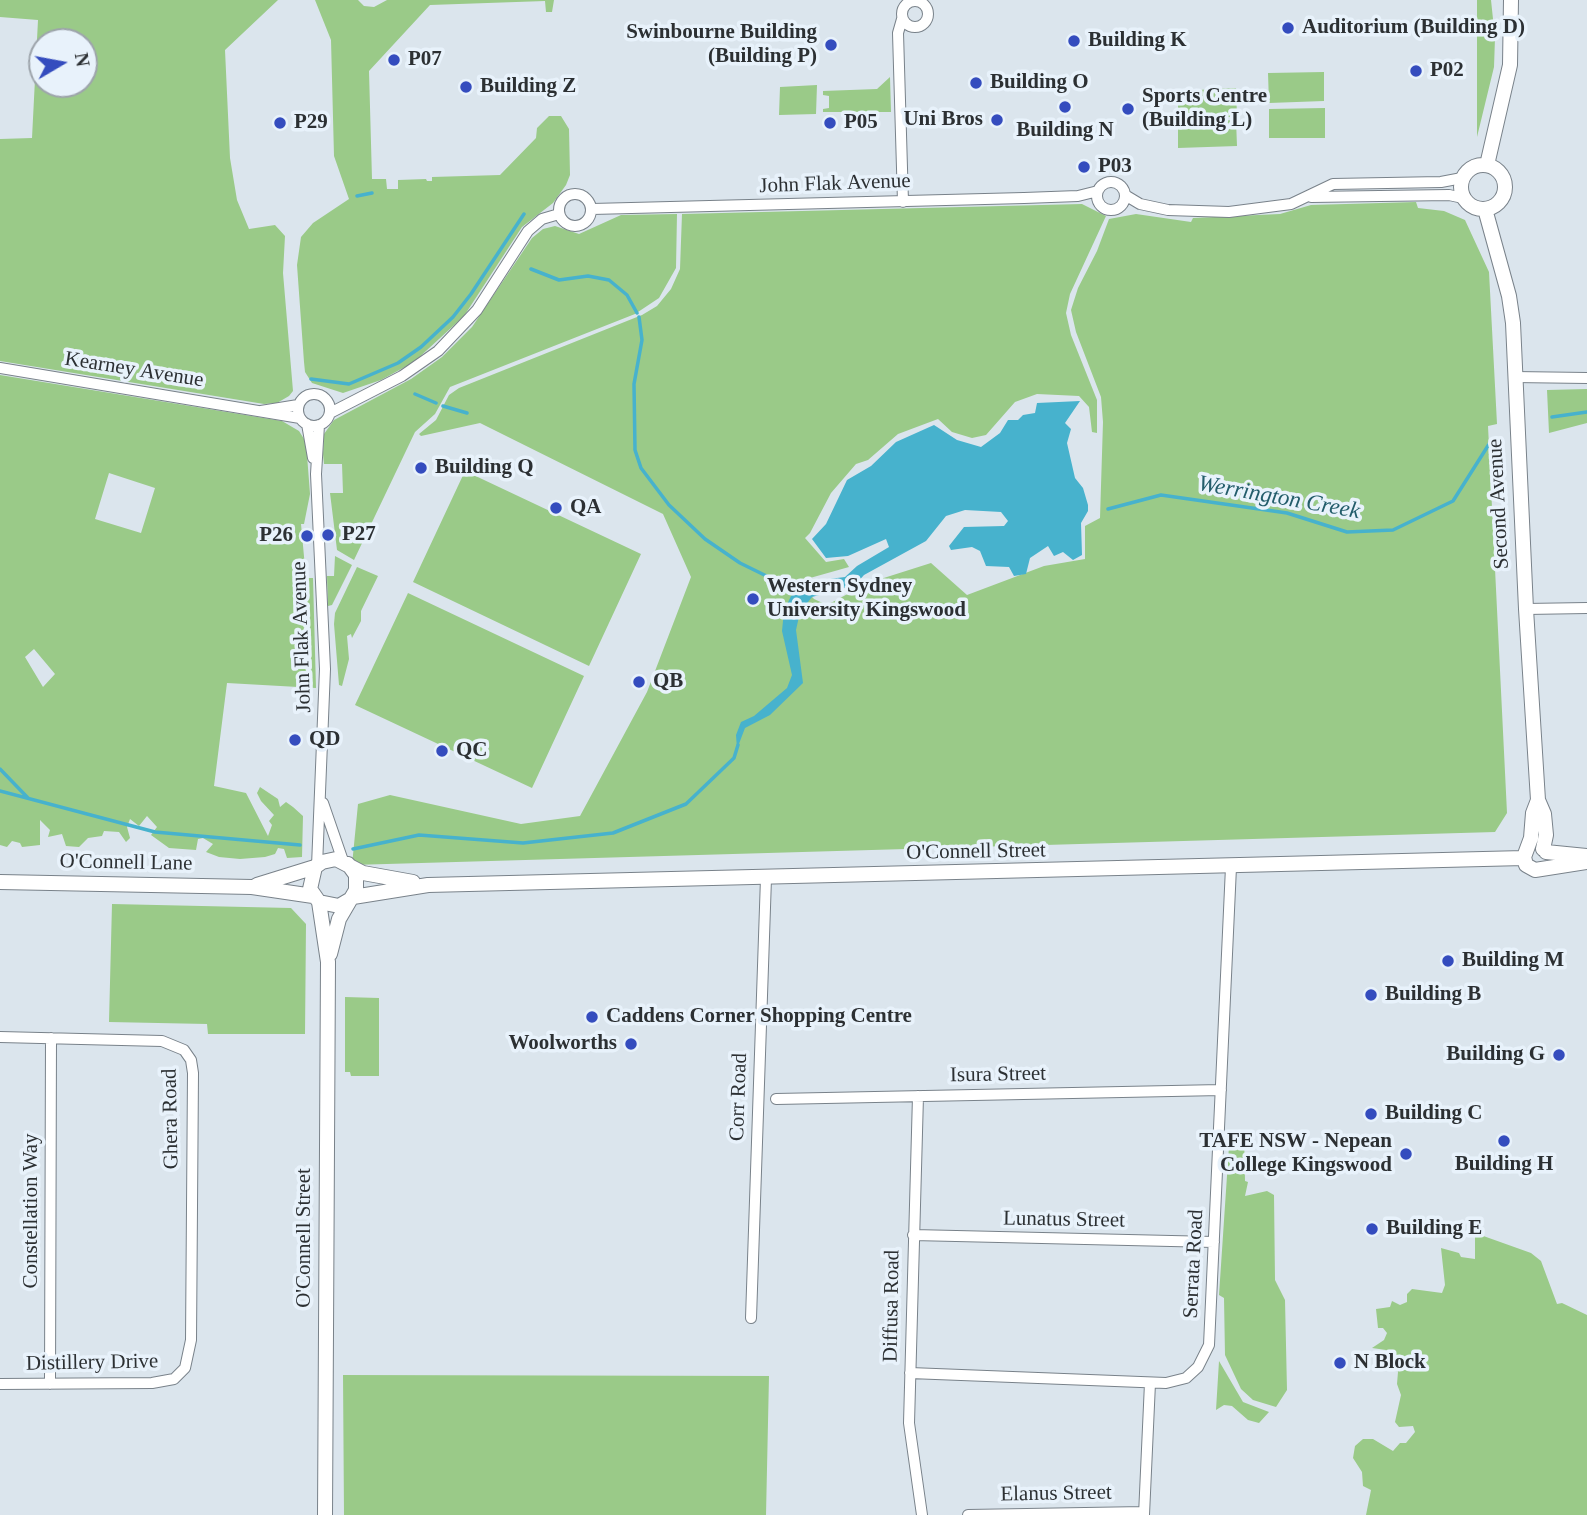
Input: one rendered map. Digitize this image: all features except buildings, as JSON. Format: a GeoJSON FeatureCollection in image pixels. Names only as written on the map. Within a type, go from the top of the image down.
{"type":"FeatureCollection","features":[{"type":"Feature","properties":{"kind":"street"},"geometry":{"type":"LineString","coordinates":[[1487,165],[1510,65],[1511,0]]}},
{"type":"Feature","properties":{"kind":"street"},"geometry":{"type":"LineString","coordinates":[[902,19],[898,33],[903,202]]}},
{"type":"Feature","properties":{"kind":"street"},"geometry":{"type":"LineString","coordinates":[[1140,204],[1111,211],[1098,197],[1103,184],[1111,182],[1120,185],[1125,195],[1140,204],[1168,211],[1212,213],[1277,208],[1311,197],[1333,184],[1441,182],[1462,178],[1475,166],[1487,165],[1499,172],[1504,192],[1498,204],[1485,209],[1472,207],[1463,198],[1449,195],[1311,197]]}},
{"type":"Feature","properties":{"kind":"street"},"geometry":{"type":"LineString","coordinates":[[1462,178],[1463,198]]}},
{"type":"Feature","properties":{"kind":"street"},"geometry":{"type":"LineString","coordinates":[[571,194],[585,197],[592,209],[589,219],[579,226],[567,224],[559,214],[561,202],[571,194]]}},
{"type":"Feature","properties":{"kind":"street"},"geometry":{"type":"LineString","coordinates":[[1121,207],[1125,195]]}},
{"type":"Feature","properties":{"kind":"street","name":"John Flak Avenue"},"geometry":{"type":"LineString","coordinates":[[592,209],[1098,197]]}},
{"type":"Feature","properties":{"kind":"street","name":"Second Avenue"},"geometry":{"type":"LineString","coordinates":[[1485,209],[1509,296],[1538,800],[1544,814],[1545,851]]}},
{"type":"Feature","properties":{"kind":"street"},"geometry":{"type":"LineString","coordinates":[[357,397],[327,400],[318,394],[310,394],[298,405],[303,421],[319,425],[330,413],[402,376],[438,351],[477,310],[528,231],[542,219],[559,214]]}},
{"type":"Feature","properties":{"kind":"street","name":"Kearney Avenue"},"geometry":{"type":"LineString","coordinates":[[0,368],[261,411],[303,421]]}},
{"type":"Feature","properties":{"kind":"street"},"geometry":{"type":"LineString","coordinates":[[1514,377],[1587,378]]}},
{"type":"Feature","properties":{"kind":"street"},"geometry":{"type":"LineString","coordinates":[[327,400],[330,413]]}},
{"type":"Feature","properties":{"kind":"street","name":"Kearney Avenue"},"geometry":{"type":"LineString","coordinates":[[261,411],[298,405]]}},
{"type":"Feature","properties":{"kind":"street","name":"John Flak Avenue"},"geometry":{"type":"LineString","coordinates":[[303,421],[316,474]]}},
{"type":"Feature","properties":{"kind":"street","name":"John Flak Avenue"},"geometry":{"type":"LineString","coordinates":[[316,866],[326,669],[316,474],[319,425]]}},
{"type":"Feature","properties":{"kind":"street"},"geometry":{"type":"LineString","coordinates":[[1526,609],[1587,608]]}},
{"type":"Feature","properties":{"kind":"street","name":"John Flak Avenue"},"geometry":{"type":"LineString","coordinates":[[321,797],[345,862]]}},
{"type":"Feature","properties":{"kind":"street","name":"Second Avenue"},"geometry":{"type":"LineString","coordinates":[[1525,854],[1531,838],[1532,813],[1538,800]]}},
{"type":"Feature","properties":{"kind":"street"},"geometry":{"type":"LineString","coordinates":[[1587,856],[1545,851],[1534,846],[1525,854],[1528,867],[1540,869],[1587,862]]}},
{"type":"Feature","properties":{"kind":"street"},"geometry":{"type":"LineString","coordinates":[[1540,869],[1546,862],[1545,851]]}},
{"type":"Feature","properties":{"kind":"street","name":"O'Connell Street"},"geometry":{"type":"LineString","coordinates":[[316,899],[339,906],[352,898],[428,885],[1231,867],[1525,854]]}},
{"type":"Feature","properties":{"kind":"street"},"geometry":{"type":"LineString","coordinates":[[316,866],[329,859],[345,862],[357,883],[352,898]]}},
{"type":"Feature","properties":{"kind":"street","name":"O'Connell Street"},"geometry":{"type":"LineString","coordinates":[[345,862],[363,873],[428,885]]}},
{"type":"Feature","properties":{"kind":"street","name":"O'Connell Street"},"geometry":{"type":"LineString","coordinates":[[316,866],[309,881],[316,899],[328,962],[325,1515]]}},
{"type":"Feature","properties":{"kind":"street","name":"O'Connell Lane"},"geometry":{"type":"LineString","coordinates":[[252,887],[316,866]]}},
{"type":"Feature","properties":{"kind":"street","name":"Serrata Road"},"geometry":{"type":"LineString","coordinates":[[910,1373],[1166,1383],[1186,1378],[1198,1367],[1209,1345],[1231,867]]}},
{"type":"Feature","properties":{"kind":"street","name":"Corr Road"},"geometry":{"type":"LineString","coordinates":[[751,1318],[765,878]]}},
{"type":"Feature","properties":{"kind":"street","name":"O'Connell Lane"},"geometry":{"type":"LineString","coordinates":[[0,882],[252,887],[316,899]]}},
{"type":"Feature","properties":{"kind":"street","name":"O'Connell Street"},"geometry":{"type":"LineString","coordinates":[[328,962],[339,919],[352,898]]}},
{"type":"Feature","properties":{"kind":"street","name":"Ghera Road"},"geometry":{"type":"LineString","coordinates":[[0,1037],[162,1041],[176,1045],[191,1060],[191,1340],[188,1359],[182,1373]]}},
{"type":"Feature","properties":{"kind":"street","name":"Constellation Way"},"geometry":{"type":"LineString","coordinates":[[50,1384],[51,1038]]}},
{"type":"Feature","properties":{"kind":"street","name":"Isura Street"},"geometry":{"type":"LineString","coordinates":[[776,1099],[1221,1090]]}},
{"type":"Feature","properties":{"kind":"street","name":"Diffusa Road"},"geometry":{"type":"LineString","coordinates":[[918,1096],[909,1423],[922,1515]]}},
{"type":"Feature","properties":{"kind":"street","name":"Lunatus Street"},"geometry":{"type":"LineString","coordinates":[[913,1236],[1214,1242]]}},
{"type":"Feature","properties":{"kind":"street","name":"Distillery Drive"},"geometry":{"type":"LineString","coordinates":[[0,1384],[152,1383],[174,1379],[182,1373]]}},
{"type":"Feature","properties":{"kind":"street"},"geometry":{"type":"LineString","coordinates":[[1144,1513],[1150,1383]]}},
{"type":"Feature","properties":{"kind":"street","name":"Elanus Street"},"geometry":{"type":"LineString","coordinates":[[968,1515],[1144,1513]]}},
{"type":"Feature","properties":{"kind":"green space"},"geometry":{"type":"Polygon","coordinates":[[[0,0],[278,0],[225,50],[230,158],[237,200],[249,229],[275,225],[285,236],[283,273],[293,391],[289,396],[277,403],[264,404],[0,361],[0,139],[32,138],[34,98],[98,98],[98,28],[38,28],[38,20],[0,17],[0,0]]]}},
{"type":"Feature","properties":{"kind":"green space"},"geometry":{"type":"Polygon","coordinates":[[[315,0],[358,0],[364,6],[374,7],[387,0],[554,0],[552,12],[546,12],[545,1],[430,5],[369,71],[372,179],[386,179],[387,189],[398,189],[398,180],[432,181],[432,177],[500,175],[536,138],[537,128],[549,116],[561,116],[569,129],[570,175],[566,185],[553,203],[522,227],[464,316],[414,362],[381,380],[343,393],[312,383],[305,372],[297,265],[301,237],[313,223],[349,199],[334,156],[331,40],[315,0]]]}},
{"type":"Feature","properties":{"kind":"green space"},"geometry":{"type":"Polygon","coordinates":[[[1477,0],[1491,0],[1495,38],[1494,67],[1477,137],[1477,0]]]}},
{"type":"Feature","properties":{"kind":"green space"},"geometry":{"type":"Polygon","coordinates":[[[1324,72],[1324,101],[1269,103],[1268,73],[1324,72]]]}},
{"type":"Feature","properties":{"kind":"green space"},"geometry":{"type":"Polygon","coordinates":[[[890,77],[891,112],[823,112],[823,109],[829,108],[829,96],[823,95],[823,91],[877,89],[890,77]]]}},
{"type":"Feature","properties":{"kind":"green space"},"geometry":{"type":"Polygon","coordinates":[[[817,85],[816,114],[779,115],[780,87],[817,85]]]}},
{"type":"Feature","properties":{"kind":"green space"},"geometry":{"type":"Polygon","coordinates":[[[1236,88],[1237,117],[1178,117],[1178,91],[1236,88]]]}},
{"type":"Feature","properties":{"kind":"green space"},"geometry":{"type":"Polygon","coordinates":[[[1325,108],[1325,138],[1269,138],[1269,109],[1325,108]]]}},
{"type":"Feature","properties":{"kind":"green space"},"geometry":{"type":"Polygon","coordinates":[[[1236,120],[1237,146],[1178,148],[1178,121],[1236,120]]]}},
{"type":"Feature","properties":{"kind":"green space"},"geometry":{"type":"Polygon","coordinates":[[[1416,202],[1418,208],[1444,211],[1465,220],[1489,272],[1497,424],[1488,426],[1507,813],[1495,832],[352,865],[358,804],[390,795],[521,824],[580,816],[647,692],[691,577],[663,514],[480,423],[421,436],[419,434],[436,420],[449,395],[459,388],[642,315],[657,306],[671,289],[680,269],[682,214],[1082,204],[1106,216],[1070,294],[1066,313],[1071,335],[1097,400],[1097,433],[1092,432],[1089,407],[1079,396],[1037,394],[1015,402],[986,435],[972,438],[952,432],[938,419],[898,434],[868,460],[856,464],[831,493],[805,538],[826,562],[844,559],[849,567],[810,578],[802,586],[814,599],[827,605],[868,583],[931,563],[967,595],[1044,566],[1085,559],[1085,526],[1100,518],[1103,422],[1101,397],[1076,332],[1071,310],[1109,219],[1136,214],[1191,222],[1193,218],[1280,214],[1311,205],[1416,202]]]}},
{"type":"Feature","properties":{"kind":"green space"},"geometry":{"type":"Polygon","coordinates":[[[677,214],[676,268],[659,298],[635,314],[450,387],[435,414],[415,432],[354,560],[337,550],[330,493],[343,493],[342,464],[324,464],[323,454],[324,434],[334,420],[411,379],[442,357],[472,327],[532,238],[543,229],[555,226],[579,234],[621,215],[677,214]]]}},
{"type":"Feature","properties":{"kind":"green space"},"geometry":{"type":"Polygon","coordinates":[[[0,375],[282,421],[299,431],[306,442],[310,494],[304,524],[301,524],[306,578],[313,578],[316,688],[227,683],[214,786],[246,793],[268,836],[272,825],[269,821],[274,815],[257,793],[260,787],[278,799],[280,807],[286,802],[293,807],[303,816],[302,857],[287,858],[284,849],[278,848],[275,854],[265,857],[219,857],[206,852],[213,844],[203,838],[198,839],[196,850],[169,848],[151,835],[157,827],[147,816],[139,826],[130,819],[127,827],[130,838],[126,842],[119,832],[104,831],[102,836],[88,838],[79,847],[66,846],[62,834],[48,837],[50,830],[40,820],[40,845],[22,847],[20,843],[12,841],[7,847],[0,845],[0,375]],[[109,473],[95,519],[141,533],[155,488],[109,473]],[[34,649],[25,657],[43,687],[55,674],[34,649]]]}},
{"type":"Feature","properties":{"kind":"green space"},"geometry":{"type":"Polygon","coordinates":[[[1587,389],[1587,423],[1549,433],[1547,390],[1587,389]]]}},
{"type":"Feature","properties":{"kind":"green space"},"geometry":{"type":"Polygon","coordinates":[[[465,471],[641,554],[589,666],[413,582],[465,471]]]}},
{"type":"Feature","properties":{"kind":"green space"},"geometry":{"type":"Polygon","coordinates":[[[335,556],[352,565],[332,605],[328,606],[327,576],[334,576],[335,556]]]}},
{"type":"Feature","properties":{"kind":"green space"},"geometry":{"type":"Polygon","coordinates":[[[357,567],[378,576],[361,611],[361,621],[352,638],[351,634],[347,636],[349,659],[342,686],[339,685],[335,613],[357,567]]]}},
{"type":"Feature","properties":{"kind":"green space"},"geometry":{"type":"Polygon","coordinates":[[[408,593],[584,676],[532,788],[355,705],[408,593]]]}},
{"type":"Feature","properties":{"kind":"green space"},"geometry":{"type":"Polygon","coordinates":[[[112,904],[291,908],[306,924],[305,1034],[208,1034],[207,1024],[109,1022],[112,904]]]}},
{"type":"Feature","properties":{"kind":"green space"},"geometry":{"type":"Polygon","coordinates":[[[345,997],[379,998],[379,1076],[351,1076],[350,1072],[345,1072],[345,997]]]}},
{"type":"Feature","properties":{"kind":"green space"},"geometry":{"type":"Polygon","coordinates":[[[1230,1131],[1244,1131],[1245,1181],[1248,1182],[1245,1196],[1267,1191],[1274,1195],[1275,1280],[1285,1300],[1287,1390],[1276,1407],[1253,1400],[1241,1389],[1225,1355],[1224,1298],[1219,1295],[1230,1131]]]}},
{"type":"Feature","properties":{"kind":"green space"},"geometry":{"type":"Polygon","coordinates":[[[1475,1233],[1531,1253],[1541,1261],[1557,1304],[1562,1303],[1587,1315],[1587,1515],[1366,1515],[1371,1490],[1363,1486],[1362,1472],[1353,1458],[1355,1446],[1363,1439],[1373,1439],[1393,1451],[1400,1443],[1406,1443],[1415,1432],[1413,1426],[1399,1427],[1395,1422],[1401,1395],[1397,1384],[1398,1372],[1395,1357],[1386,1350],[1372,1348],[1384,1340],[1387,1333],[1383,1328],[1378,1328],[1376,1309],[1390,1307],[1392,1301],[1400,1305],[1407,1302],[1407,1294],[1412,1289],[1442,1293],[1445,1285],[1441,1248],[1459,1253],[1461,1257],[1475,1259],[1475,1233]]]}},
{"type":"Feature","properties":{"kind":"green space"},"geometry":{"type":"Polygon","coordinates":[[[1219,1361],[1243,1402],[1269,1412],[1259,1423],[1248,1420],[1232,1406],[1224,1405],[1216,1410],[1219,1361]]]}},
{"type":"Feature","properties":{"kind":"green space"},"geometry":{"type":"Polygon","coordinates":[[[343,1375],[769,1376],[766,1515],[344,1515],[343,1375]]]}},
{"type":"Feature","properties":{"kind":"water"},"geometry":{"type":"Polygon","coordinates":[[[1080,401],[1065,423],[1071,429],[1067,443],[1075,478],[1083,488],[1088,505],[1088,511],[1081,523],[1082,555],[1073,560],[1063,552],[1054,556],[1048,546],[1030,558],[1026,574],[1014,576],[1009,567],[986,566],[980,551],[972,547],[951,550],[949,546],[964,527],[1004,526],[1008,521],[1001,512],[965,510],[946,516],[926,541],[864,575],[855,585],[812,597],[800,612],[796,630],[803,683],[770,715],[745,728],[737,749],[736,735],[741,722],[754,716],[787,688],[792,675],[782,631],[784,611],[791,596],[813,581],[845,577],[857,566],[889,547],[886,539],[848,556],[826,558],[812,539],[826,524],[847,480],[871,466],[896,442],[934,425],[957,440],[981,447],[1000,433],[1008,420],[1018,420],[1023,415],[1035,413],[1037,403],[1080,401]]]}},
{"type":"Feature","properties":{"kind":"waterway"},"geometry":{"type":"LineString","coordinates":[[357,196],[372,193]]}},
{"type":"Feature","properties":{"kind":"waterway"},"geometry":{"type":"LineString","coordinates":[[311,379],[349,384],[398,363],[421,347],[453,317],[471,294],[524,214]]}},
{"type":"Feature","properties":{"kind":"waterway"},"geometry":{"type":"LineString","coordinates":[[531,269],[559,280],[588,276],[609,280],[627,295],[637,313]]}},
{"type":"Feature","properties":{"kind":"waterway"},"geometry":{"type":"LineString","coordinates":[[639,317],[642,340],[634,384],[635,450],[641,468],[669,505],[705,539],[740,563],[799,592]]}},
{"type":"Feature","properties":{"kind":"waterway"},"geometry":{"type":"LineString","coordinates":[[415,394],[436,403]]}},
{"type":"Feature","properties":{"kind":"waterway"},"geometry":{"type":"LineString","coordinates":[[443,406],[467,413]]}},
{"type":"Feature","properties":{"kind":"waterway","name":"Werrington Creek"},"geometry":{"type":"LineString","coordinates":[[1552,417],[1587,412]]}},
{"type":"Feature","properties":{"kind":"waterway","name":"Werrington Creek"},"geometry":{"type":"LineString","coordinates":[[1108,509],[1161,495],[1287,513],[1347,532],[1393,530],[1453,501],[1491,441]]}},
{"type":"Feature","properties":{"kind":"waterway","name":"Werrington Creek"},"geometry":{"type":"LineString","coordinates":[[353,849],[419,835],[523,843],[613,833],[686,804],[734,758],[738,745]]}},
{"type":"Feature","properties":{"kind":"waterway"},"geometry":{"type":"LineString","coordinates":[[0,769],[28,798]]}},
{"type":"Feature","properties":{"kind":"waterway","name":"Werrington Creek"},"geometry":{"type":"LineString","coordinates":[[0,791],[155,832],[300,845]]}},
{"type":"Feature","properties":{"kind":"place","name":"Auditorium (Building D)"},"geometry":{"type":"Point","coordinates":[1288,28]}},
{"type":"Feature","properties":{"kind":"place","name":"Building K"},"geometry":{"type":"Point","coordinates":[1074,41]}},
{"type":"Feature","properties":{"kind":"place","name":"Swinbourne Building (Building P)"},"geometry":{"type":"Point","coordinates":[831,45]}},
{"type":"Feature","properties":{"kind":"place","name":"P07"},"geometry":{"type":"Point","coordinates":[394,60]}},
{"type":"Feature","properties":{"kind":"place","name":"P02"},"geometry":{"type":"Point","coordinates":[1416,71]}},
{"type":"Feature","properties":{"kind":"place","name":"Building O"},"geometry":{"type":"Point","coordinates":[976,83]}},
{"type":"Feature","properties":{"kind":"place","name":"Building Z"},"geometry":{"type":"Point","coordinates":[466,87]}},
{"type":"Feature","properties":{"kind":"place","name":"Building N"},"geometry":{"type":"Point","coordinates":[1065,107]}},
{"type":"Feature","properties":{"kind":"place","name":"Sports Centre (Building L)"},"geometry":{"type":"Point","coordinates":[1128,109]}},
{"type":"Feature","properties":{"kind":"place","name":"Uni Bros"},"geometry":{"type":"Point","coordinates":[997,120]}},
{"type":"Feature","properties":{"kind":"place","name":"P29"},"geometry":{"type":"Point","coordinates":[280,123]}},
{"type":"Feature","properties":{"kind":"place","name":"P05"},"geometry":{"type":"Point","coordinates":[830,123]}},
{"type":"Feature","properties":{"kind":"place","name":"P03"},"geometry":{"type":"Point","coordinates":[1084,167]}},
{"type":"Feature","properties":{"kind":"place","name":"Building Q"},"geometry":{"type":"Point","coordinates":[421,468]}},
{"type":"Feature","properties":{"kind":"place","name":"QA"},"geometry":{"type":"Point","coordinates":[556,508]}},
{"type":"Feature","properties":{"kind":"place","name":"P27"},"geometry":{"type":"Point","coordinates":[328,535]}},
{"type":"Feature","properties":{"kind":"place","name":"P26"},"geometry":{"type":"Point","coordinates":[307,536]}},
{"type":"Feature","properties":{"kind":"place","name":"Western Sydney University Kingswood"},"geometry":{"type":"Point","coordinates":[753,599]}},
{"type":"Feature","properties":{"kind":"place","name":"QB"},"geometry":{"type":"Point","coordinates":[639,682]}},
{"type":"Feature","properties":{"kind":"place","name":"QD"},"geometry":{"type":"Point","coordinates":[295,740]}},
{"type":"Feature","properties":{"kind":"place","name":"QC"},"geometry":{"type":"Point","coordinates":[442,751]}},
{"type":"Feature","properties":{"kind":"place","name":"Building M"},"geometry":{"type":"Point","coordinates":[1448,961]}},
{"type":"Feature","properties":{"kind":"place","name":"Building B"},"geometry":{"type":"Point","coordinates":[1371,995]}},
{"type":"Feature","properties":{"kind":"place","name":"Caddens Corner Shopping Centre"},"geometry":{"type":"Point","coordinates":[592,1017]}},
{"type":"Feature","properties":{"kind":"place","name":"Woolworths"},"geometry":{"type":"Point","coordinates":[631,1044]}},
{"type":"Feature","properties":{"kind":"place","name":"Building G"},"geometry":{"type":"Point","coordinates":[1559,1055]}},
{"type":"Feature","properties":{"kind":"place","name":"Building C"},"geometry":{"type":"Point","coordinates":[1371,1114]}},
{"type":"Feature","properties":{"kind":"place","name":"Building H"},"geometry":{"type":"Point","coordinates":[1504,1141]}},
{"type":"Feature","properties":{"kind":"place","name":"TAFE NSW - Nepean College Kingswood"},"geometry":{"type":"Point","coordinates":[1406,1154]}},
{"type":"Feature","properties":{"kind":"place","name":"Building E"},"geometry":{"type":"Point","coordinates":[1372,1229]}},
{"type":"Feature","properties":{"kind":"place","name":"N Block"},"geometry":{"type":"Point","coordinates":[1340,1363]}}]}
